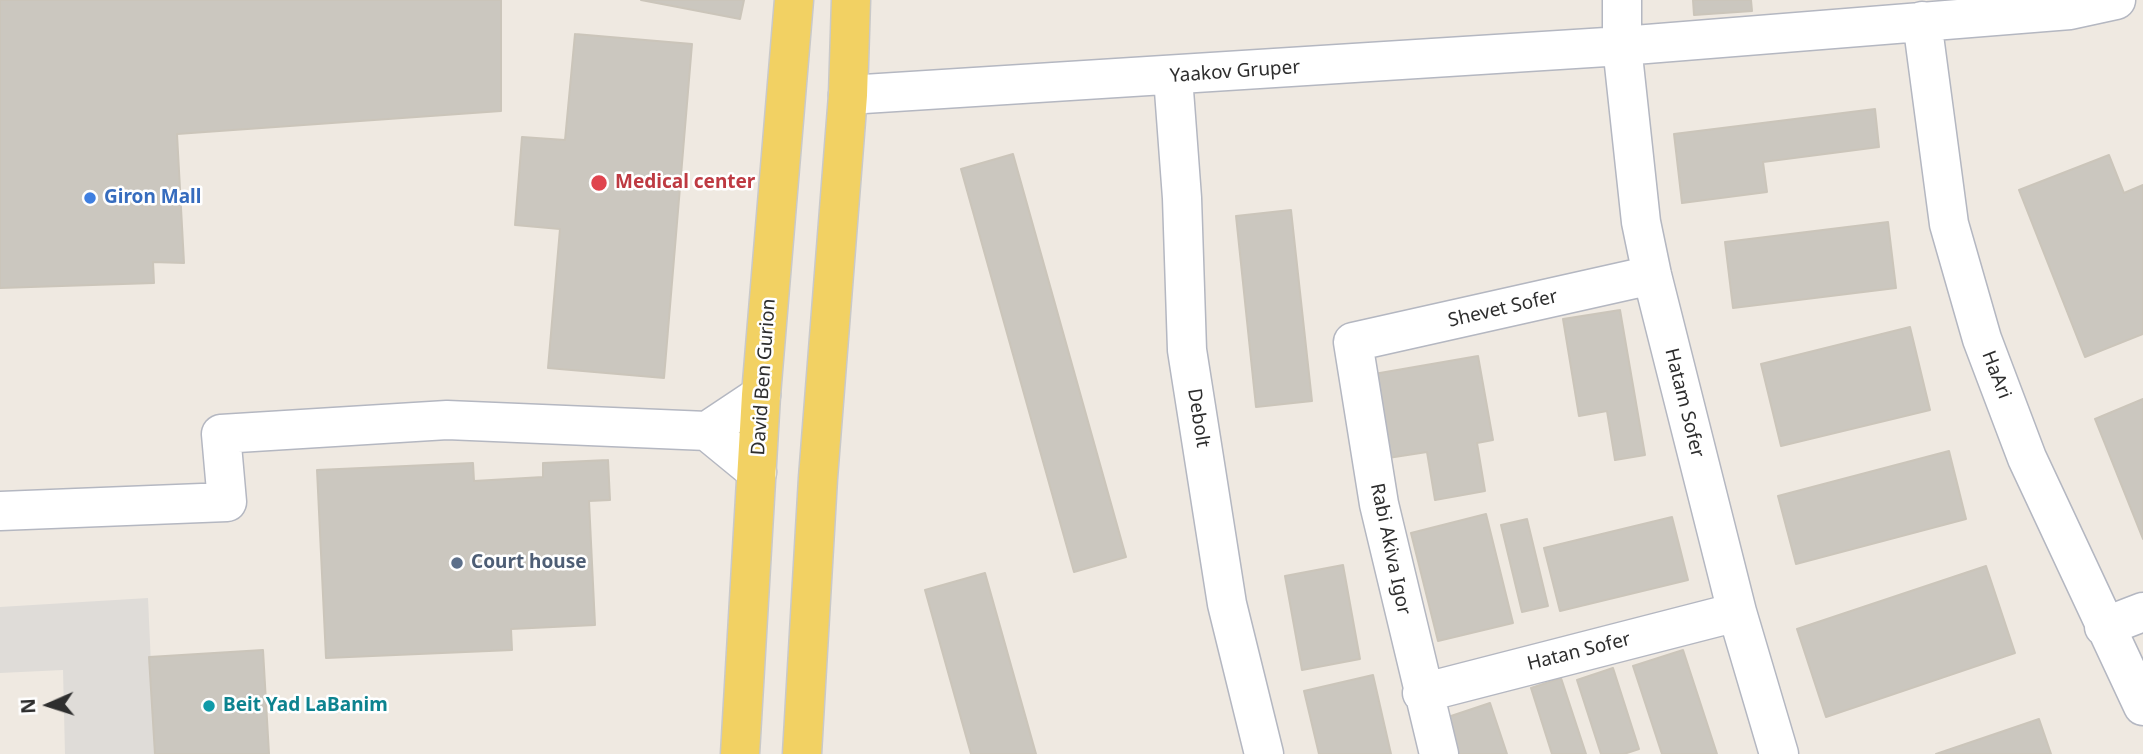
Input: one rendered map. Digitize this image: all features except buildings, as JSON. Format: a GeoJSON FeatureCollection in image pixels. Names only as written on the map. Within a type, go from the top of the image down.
{"type":"FeatureCollection","features":[{"type":"Feature","properties":{"kind":"main road","name":"David Ben Gurion"},"geometry":{"type":"LineString","coordinates":[[740,754],[761,395],[794,0]]}},
{"type":"Feature","properties":{"kind":"main road"},"geometry":{"type":"LineString","coordinates":[[802,754],[819,465],[848,95],[851,0]]}},
{"type":"Feature","properties":{"kind":"street","name":"Hatam Sofer"},"geometry":{"type":"LineString","coordinates":[[1622,0],[1622,46],[1642,222],[1652,275],[1737,612],[1779,754]]}},
{"type":"Feature","properties":{"kind":"street","name":"Yaakov Gruper"},"geometry":{"type":"LineString","coordinates":[[848,95],[1173,77],[1622,46],[2070,10],[2116,0]]}},
{"type":"Feature","properties":{"kind":"street","name":"HaAri"},"geometry":{"type":"LineString","coordinates":[[1922,21],[1949,224],[1982,339],[2027,458],[2143,706]]}},
{"type":"Feature","properties":{"kind":"street","name":"Debolt"},"geometry":{"type":"LineString","coordinates":[[1173,77],[1182,198],[1187,351],[1227,604],[1264,754]]}},
{"type":"Feature","properties":{"kind":"street","name":"Shevet Sofer"},"geometry":{"type":"LineString","coordinates":[[1353,342],[1652,275]]}},
{"type":"Feature","properties":{"kind":"street","name":"Rabi Akiva Igor"},"geometry":{"type":"LineString","coordinates":[[1353,342],[1379,504],[1422,693],[1439,754]]}},
{"type":"Feature","properties":{"kind":"street"},"geometry":{"type":"LineString","coordinates":[[0,511],[227,502],[221,434],[447,420],[707,430],[761,395]]}},
{"type":"Feature","properties":{"kind":"street"},"geometry":{"type":"LineString","coordinates":[[707,430],[757,472]]}},
{"type":"Feature","properties":{"kind":"street","name":"Hatan Sofer"},"geometry":{"type":"LineString","coordinates":[[1422,693],[1737,612]]}},
{"type":"Feature","properties":{"kind":"street"},"geometry":{"type":"LineString","coordinates":[[2104,627],[2143,612]]}},
{"type":"Feature","properties":{"kind":"shaded area"},"geometry":{"type":"Polygon","coordinates":[[[148,598],[155,754],[65,754],[63,670],[0,673],[0,607],[148,598]]]}},
{"type":"Feature","properties":{"kind":"place","name":"Medical center"},"geometry":{"type":"Point","coordinates":[599,183]}},
{"type":"Feature","properties":{"kind":"place","name":"Giron Mall"},"geometry":{"type":"Point","coordinates":[90,198]}},
{"type":"Feature","properties":{"kind":"place","name":"Court house"},"geometry":{"type":"Point","coordinates":[457,563]}},
{"type":"Feature","properties":{"kind":"place","name":"Beit Yad LaBanim"},"geometry":{"type":"Point","coordinates":[209,706]}}]}
